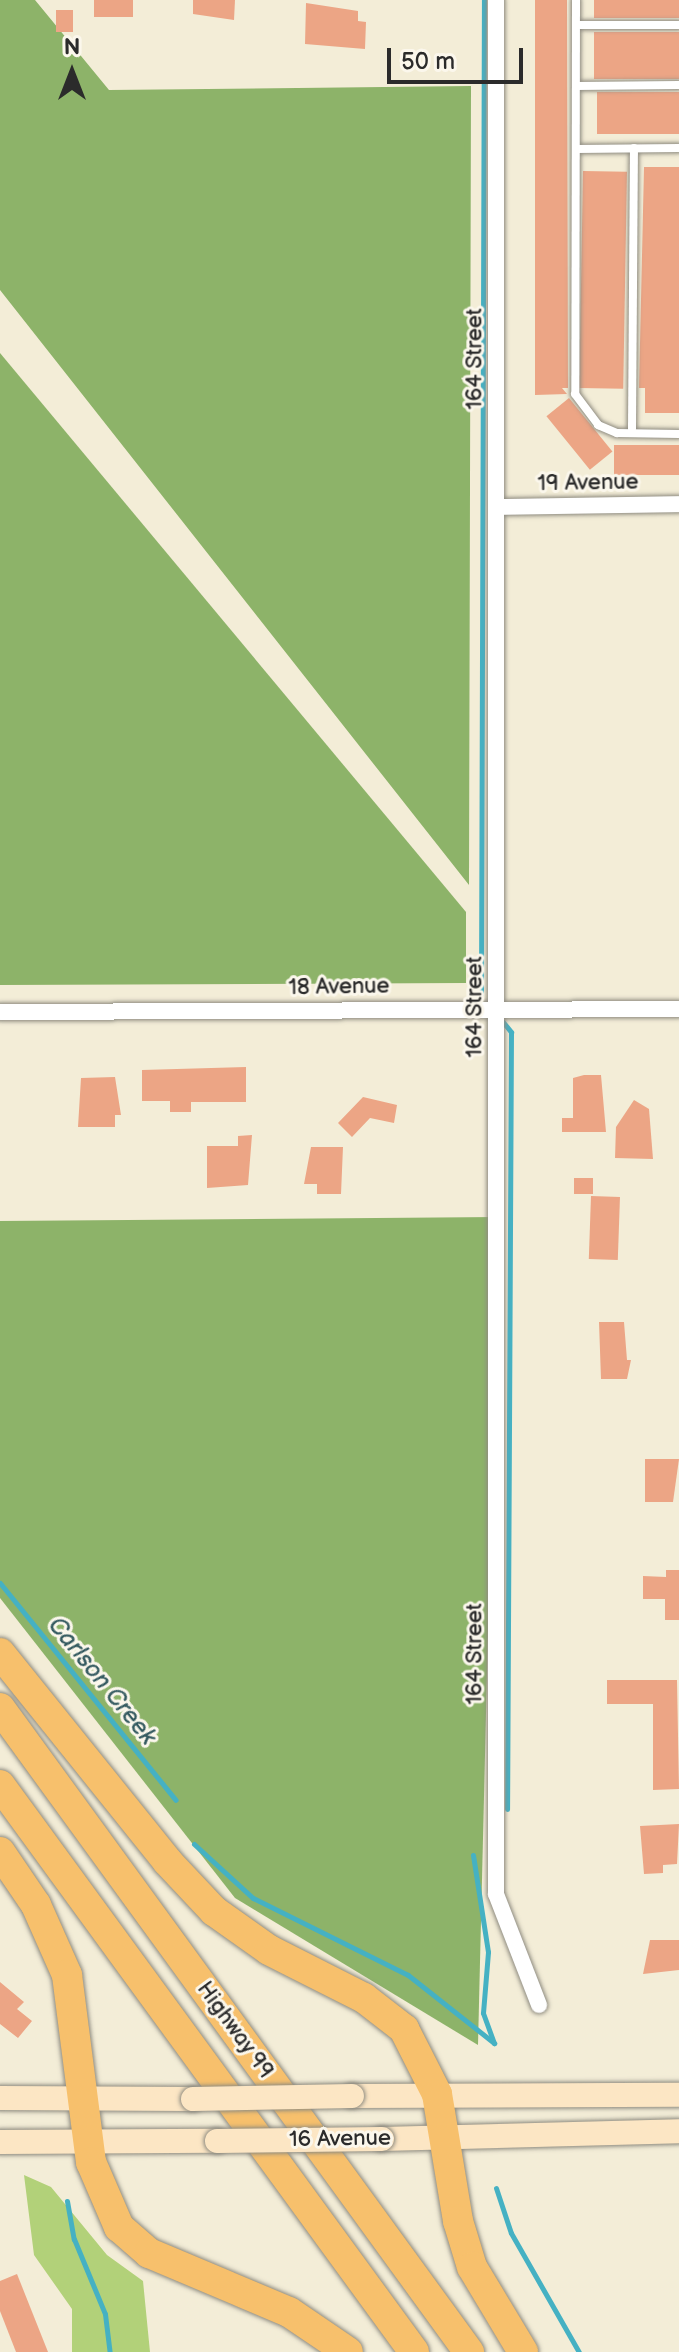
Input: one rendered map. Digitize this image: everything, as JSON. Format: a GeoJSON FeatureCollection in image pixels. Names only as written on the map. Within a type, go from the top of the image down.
{"type":"FeatureCollection","features":[{"type":"Feature","properties":{"kind":"highway"},"geometry":{"type":"LineString","coordinates":[[0,1653],[190,1888],[250,1937],[386,2013],[418,2049],[437,2094],[458,2221],[472,2267],[523,2352]]}},
{"type":"Feature","properties":{"kind":"highway","name":"Highway 99"},"geometry":{"type":"LineString","coordinates":[[0,1708],[469,2352]]}},
{"type":"Feature","properties":{"kind":"highway","name":"Highway 99"},"geometry":{"type":"LineString","coordinates":[[0,1785],[414,2352]]}},
{"type":"Feature","properties":{"kind":"highway"},"geometry":{"type":"LineString","coordinates":[[0,1852],[43,1917],[67,1975],[88,2143],[108,2208],[132,2240],[168,2263],[289,2312],[348,2352]]}},
{"type":"Feature","properties":{"kind":"main road","name":"16 Avenue"},"geometry":{"type":"LineString","coordinates":[[0,2098],[679,2095]]}},
{"type":"Feature","properties":{"kind":"main road","name":"16 Avenue"},"geometry":{"type":"LineString","coordinates":[[0,2142],[382,2139],[679,2131]]}},
{"type":"Feature","properties":{"kind":"street","name":"164 Street"},"geometry":{"type":"LineString","coordinates":[[496,0],[496,1894],[539,2005]]}},
{"type":"Feature","properties":{"kind":"street","name":"19 Avenue"},"geometry":{"type":"LineString","coordinates":[[498,507],[679,504]]}},
{"type":"Feature","properties":{"kind":"street","name":"18 Avenue"},"geometry":{"type":"LineString","coordinates":[[0,1012],[679,1009]]}},
{"type":"Feature","properties":{"kind":"lane"},"geometry":{"type":"LineString","coordinates":[[576,0],[575,394],[598,425],[617,433],[632,429],[679,434]]}},
{"type":"Feature","properties":{"kind":"lane"},"geometry":{"type":"LineString","coordinates":[[576,25],[679,25]]}},
{"type":"Feature","properties":{"kind":"lane"},"geometry":{"type":"LineString","coordinates":[[576,86],[679,85]]}},
{"type":"Feature","properties":{"kind":"lane"},"geometry":{"type":"LineString","coordinates":[[632,429],[634,148]]}},
{"type":"Feature","properties":{"kind":"lane"},"geometry":{"type":"LineString","coordinates":[[576,149],[679,148]]}},
{"type":"Feature","properties":{"kind":"green space"},"geometry":{"type":"Polygon","coordinates":[[[0,0],[35,0],[109,90],[471,86],[469,885],[0,290],[0,0]]]}},
{"type":"Feature","properties":{"kind":"green space"},"geometry":{"type":"Polygon","coordinates":[[[0,353],[466,912],[466,983],[0,985],[0,353]]]}},
{"type":"Feature","properties":{"kind":"green space"},"geometry":{"type":"Polygon","coordinates":[[[498,1217],[478,2045],[235,1898],[0,1598],[0,1221],[498,1217]]]}},
{"type":"Feature","properties":{"kind":"green space"},"geometry":{"type":"Polygon","coordinates":[[[24,2175],[51,2187],[107,2255],[143,2281],[150,2352],[72,2352],[72,2309],[34,2255],[24,2175]]]}},
{"type":"Feature","properties":{"kind":"building"},"geometry":{"type":"Polygon","coordinates":[[[94,0],[133,0],[133,17],[94,17],[94,0]]]}},
{"type":"Feature","properties":{"kind":"building"},"geometry":{"type":"Polygon","coordinates":[[[193,0],[235,0],[234,20],[193,14],[193,0]]]}},
{"type":"Feature","properties":{"kind":"building"},"geometry":{"type":"Polygon","coordinates":[[[535,0],[567,0],[568,388],[562,388],[567,394],[535,395],[535,0]]]}},
{"type":"Feature","properties":{"kind":"building"},"geometry":{"type":"Polygon","coordinates":[[[594,0],[679,0],[679,18],[594,18],[594,0]]]}},
{"type":"Feature","properties":{"kind":"building"},"geometry":{"type":"Polygon","coordinates":[[[306,3],[358,11],[358,21],[366,22],[365,49],[305,44],[306,3]]]}},
{"type":"Feature","properties":{"kind":"building"},"geometry":{"type":"Polygon","coordinates":[[[56,10],[73,10],[73,32],[56,32],[56,10]]]}},
{"type":"Feature","properties":{"kind":"building"},"geometry":{"type":"Polygon","coordinates":[[[594,32],[679,32],[679,79],[594,79],[594,32]]]}},
{"type":"Feature","properties":{"kind":"building"},"geometry":{"type":"Polygon","coordinates":[[[597,92],[679,92],[679,134],[597,134],[597,92]]]}},
{"type":"Feature","properties":{"kind":"building"},"geometry":{"type":"Polygon","coordinates":[[[644,167],[679,167],[679,413],[645,413],[645,388],[639,388],[644,167]]]}},
{"type":"Feature","properties":{"kind":"building"},"geometry":{"type":"Polygon","coordinates":[[[583,171],[627,172],[623,389],[579,388],[583,171]]]}},
{"type":"Feature","properties":{"kind":"building"},"geometry":{"type":"Polygon","coordinates":[[[569,398],[612,452],[590,470],[546,416],[569,398]]]}},
{"type":"Feature","properties":{"kind":"building"},"geometry":{"type":"Polygon","coordinates":[[[614,445],[679,445],[679,475],[614,475],[614,445]]]}},
{"type":"Feature","properties":{"kind":"building"},"geometry":{"type":"Polygon","coordinates":[[[246,1067],[246,1102],[191,1102],[191,1112],[170,1112],[170,1101],[142,1101],[142,1070],[246,1067]]]}},
{"type":"Feature","properties":{"kind":"building"},"geometry":{"type":"Polygon","coordinates":[[[601,1075],[606,1132],[562,1132],[562,1118],[573,1118],[573,1078],[601,1075]]]}},
{"type":"Feature","properties":{"kind":"building"},"geometry":{"type":"Polygon","coordinates":[[[115,1077],[121,1115],[115,1115],[115,1127],[78,1127],[81,1078],[115,1077]]]}},
{"type":"Feature","properties":{"kind":"building"},"geometry":{"type":"Polygon","coordinates":[[[363,1097],[397,1105],[394,1123],[370,1118],[352,1137],[338,1123],[363,1097]]]}},
{"type":"Feature","properties":{"kind":"building"},"geometry":{"type":"Polygon","coordinates":[[[634,1100],[649,1109],[653,1159],[615,1158],[616,1127],[634,1100]]]}},
{"type":"Feature","properties":{"kind":"building"},"geometry":{"type":"Polygon","coordinates":[[[252,1135],[248,1185],[207,1188],[207,1146],[238,1146],[238,1136],[252,1135]]]}},
{"type":"Feature","properties":{"kind":"building"},"geometry":{"type":"Polygon","coordinates":[[[311,1147],[343,1147],[341,1194],[317,1194],[317,1184],[304,1184],[311,1147]]]}},
{"type":"Feature","properties":{"kind":"building"},"geometry":{"type":"Polygon","coordinates":[[[574,1178],[593,1178],[593,1194],[574,1194],[574,1178]]]}},
{"type":"Feature","properties":{"kind":"building"},"geometry":{"type":"Polygon","coordinates":[[[591,1196],[620,1197],[618,1260],[589,1259],[591,1196]]]}},
{"type":"Feature","properties":{"kind":"building"},"geometry":{"type":"Polygon","coordinates":[[[599,1322],[624,1322],[627,1360],[631,1360],[627,1379],[601,1379],[599,1322]]]}},
{"type":"Feature","properties":{"kind":"building"},"geometry":{"type":"Polygon","coordinates":[[[645,1459],[679,1459],[673,1502],[645,1502],[645,1459]]]}},
{"type":"Feature","properties":{"kind":"building"},"geometry":{"type":"Polygon","coordinates":[[[666,1570],[679,1570],[679,1620],[665,1620],[665,1599],[643,1599],[643,1576],[666,1577],[666,1570]]]}},
{"type":"Feature","properties":{"kind":"building"},"geometry":{"type":"Polygon","coordinates":[[[607,1680],[677,1680],[679,1789],[653,1790],[653,1704],[607,1704],[607,1680]]]}},
{"type":"Feature","properties":{"kind":"building"},"geometry":{"type":"Polygon","coordinates":[[[679,1824],[677,1864],[663,1865],[663,1873],[644,1874],[640,1826],[679,1824]]]}},
{"type":"Feature","properties":{"kind":"building"},"geometry":{"type":"Polygon","coordinates":[[[650,1940],[679,1940],[679,1970],[643,1974],[650,1940]]]}},
{"type":"Feature","properties":{"kind":"building"},"geometry":{"type":"Polygon","coordinates":[[[0,1982],[24,2002],[17,2009],[32,2021],[18,2038],[0,2024],[0,1982]]]}},
{"type":"Feature","properties":{"kind":"building"},"geometry":{"type":"Polygon","coordinates":[[[17,2274],[48,2352],[16,2352],[0,2311],[0,2281],[17,2274]]]}},
{"type":"Feature","properties":{"kind":"waterway"},"geometry":{"type":"LineString","coordinates":[[481,994],[484,0]]}},
{"type":"Feature","properties":{"kind":"waterway"},"geometry":{"type":"LineString","coordinates":[[503,1022],[511,1032],[507,1809]]}},
{"type":"Feature","properties":{"kind":"waterway","name":"Carlson Creek"},"geometry":{"type":"LineString","coordinates":[[0,1583],[176,1800]]}},
{"type":"Feature","properties":{"kind":"waterway"},"geometry":{"type":"LineString","coordinates":[[194,1844],[253,1898],[408,1975],[494,2043]]}},
{"type":"Feature","properties":{"kind":"waterway"},"geometry":{"type":"LineString","coordinates":[[473,1855],[488,1952],[483,2013],[494,2043]]}},
{"type":"Feature","properties":{"kind":"waterway"},"geometry":{"type":"LineString","coordinates":[[496,2188],[511,2233],[579,2352]]}},
{"type":"Feature","properties":{"kind":"waterway","name":"Carlson Creek"},"geometry":{"type":"LineString","coordinates":[[67,2201],[74,2239],[105,2314],[110,2352]]}}]}
